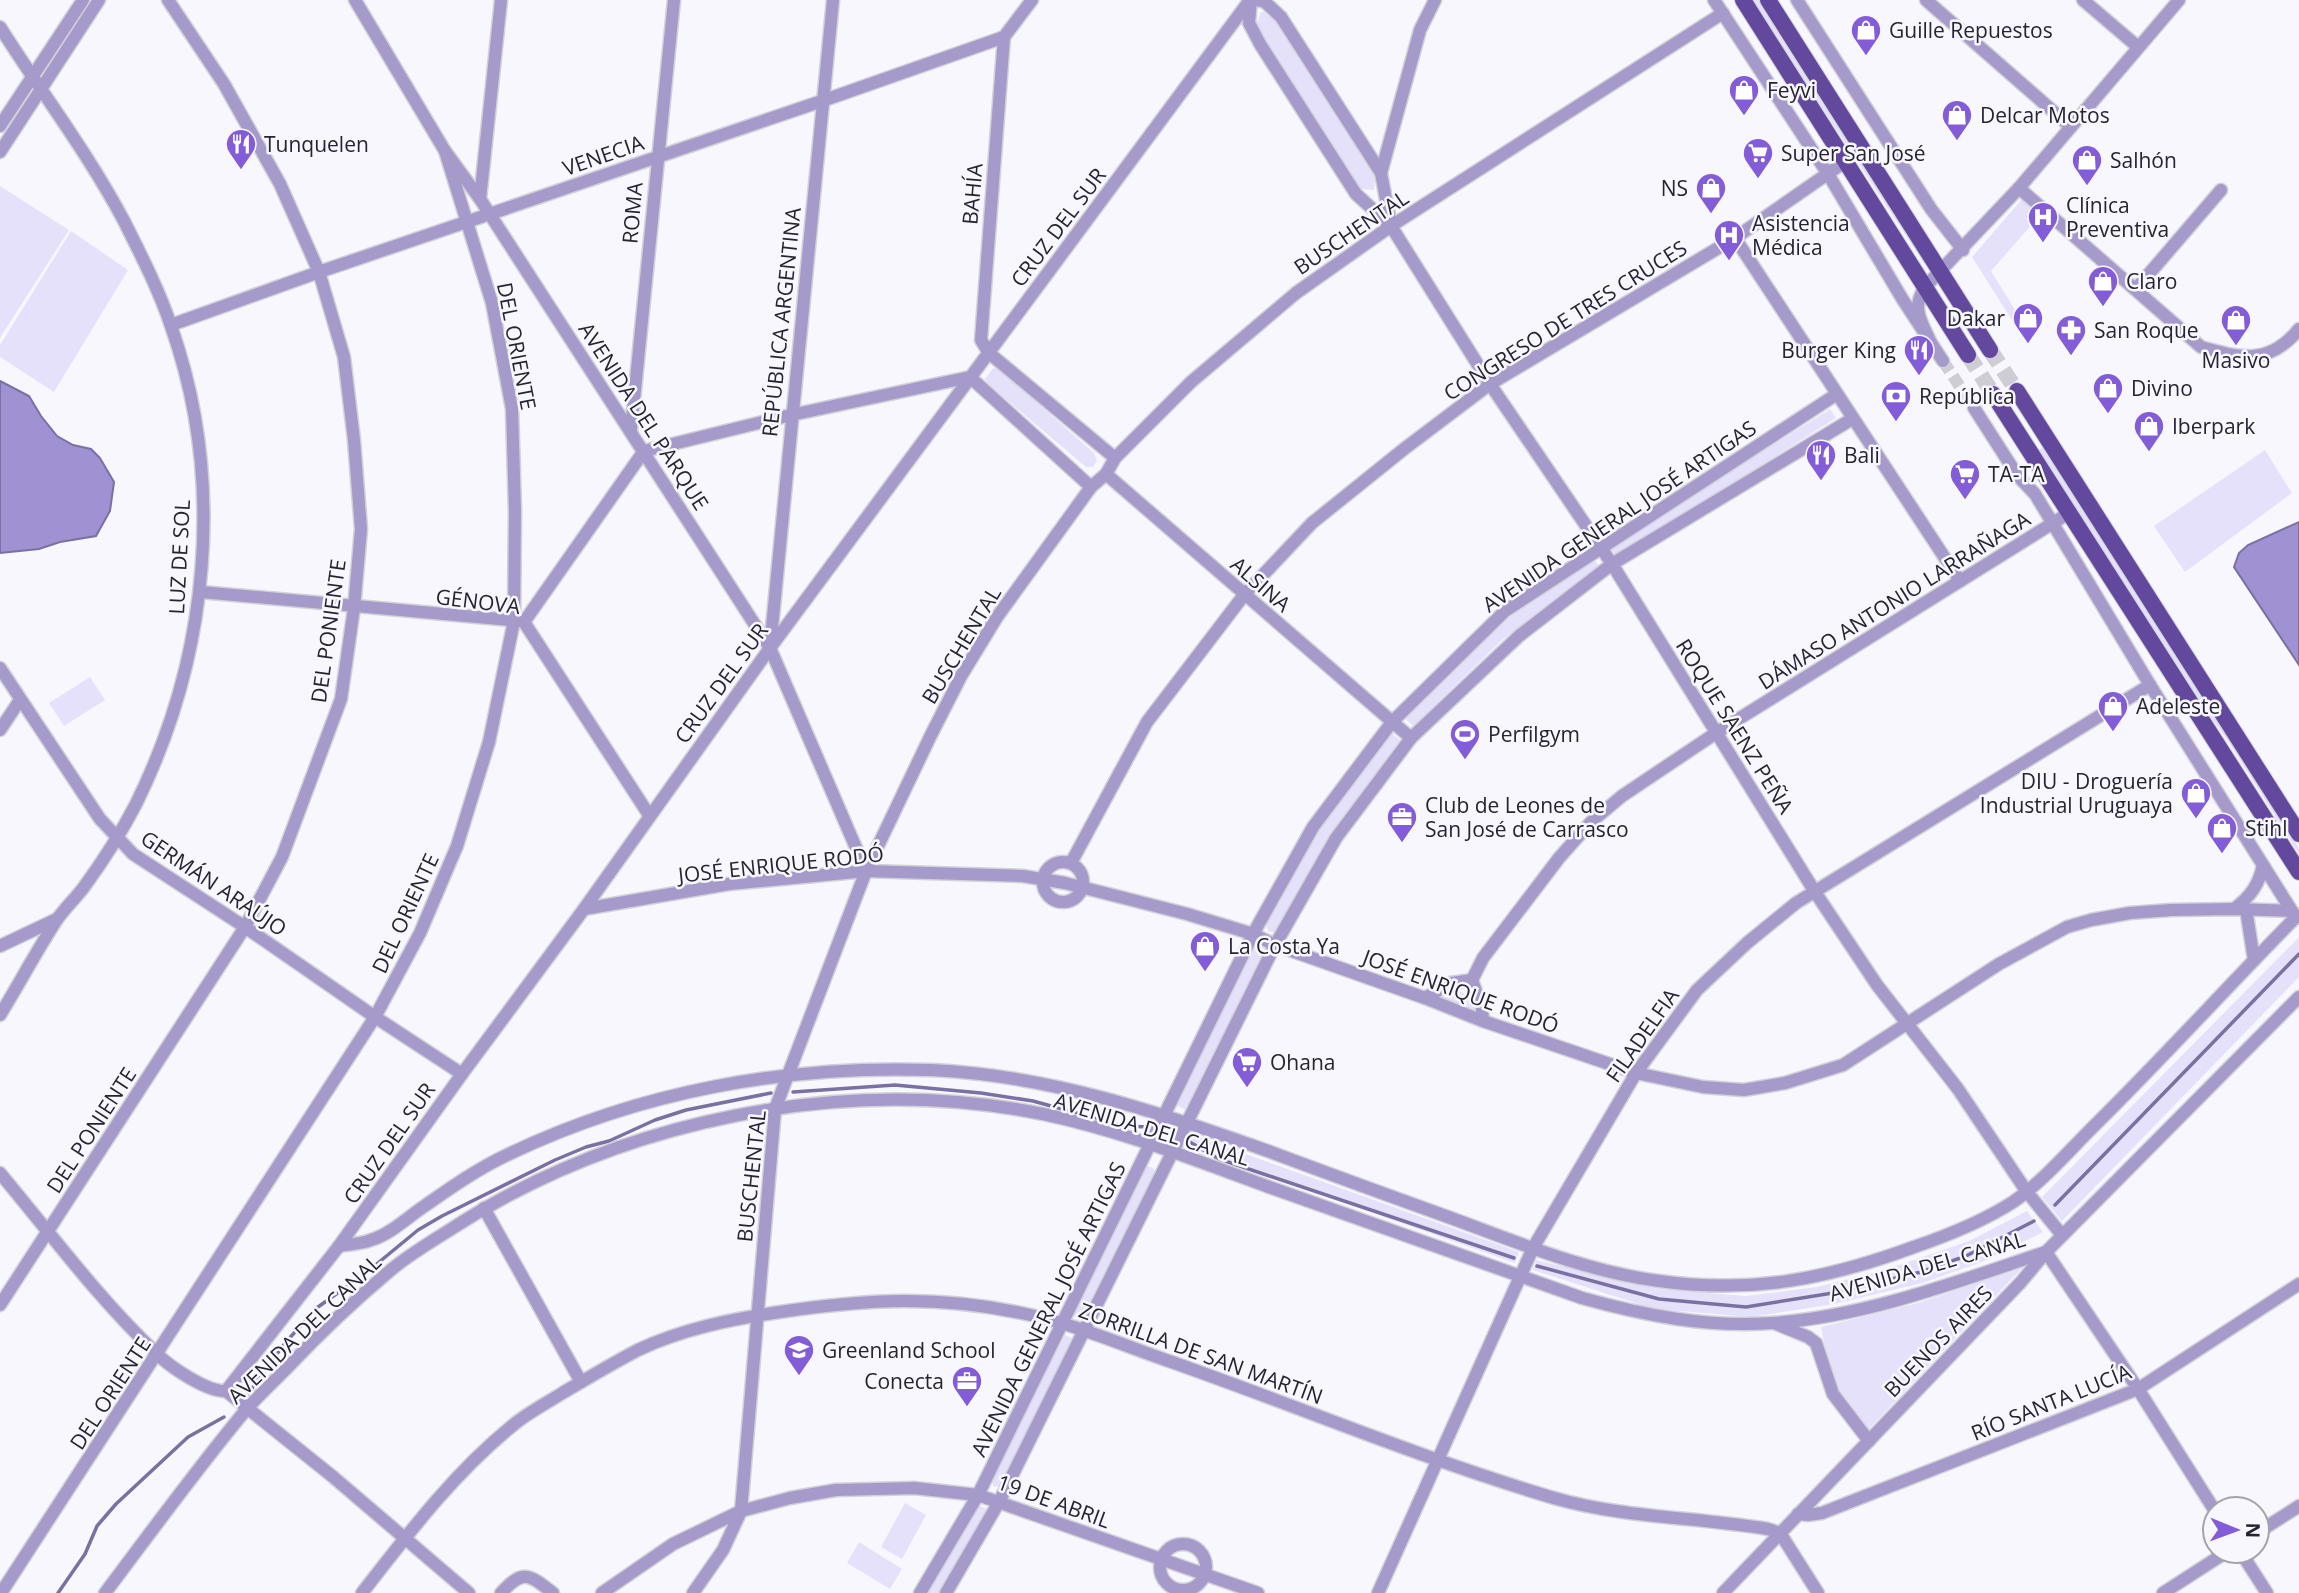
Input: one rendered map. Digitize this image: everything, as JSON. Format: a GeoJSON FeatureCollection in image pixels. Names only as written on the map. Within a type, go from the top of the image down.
{"type":"FeatureCollection","features":[{"type":"Feature","properties":{"kind":"main road"},"geometry":{"type":"LineString","coordinates":[[1743,0],[1968,355]]}},
{"type":"Feature","properties":{"kind":"main road"},"geometry":{"type":"LineString","coordinates":[[1768,0],[1990,350]]}},
{"type":"Feature","properties":{"kind":"main road"},"geometry":{"type":"LineString","coordinates":[[2017,391],[2299,834]]}},
{"type":"Feature","properties":{"kind":"main road"},"geometry":{"type":"LineString","coordinates":[[1993,394],[2299,872]]}},
{"type":"Feature","properties":{"kind":"street"},"geometry":{"type":"LineString","coordinates":[[0,127],[83,0]]}},
{"type":"Feature","properties":{"kind":"street"},"geometry":{"type":"LineString","coordinates":[[0,152],[99,0]]}},
{"type":"Feature","properties":{"kind":"street","name":"DEL PONIENTE"},"geometry":{"type":"LineString","coordinates":[[0,1306],[245,927],[282,857],[341,699],[354,608],[361,529],[354,440],[344,357],[319,272],[280,184],[224,83],[168,0]]}},
{"type":"Feature","properties":{"kind":"street","name":"AVENIDA DEL PARQUE"},"geometry":{"type":"LineString","coordinates":[[355,0],[445,151],[490,214],[770,648],[866,870]]}},
{"type":"Feature","properties":{"kind":"street"},"geometry":{"type":"LineString","coordinates":[[480,199],[501,0]]}},
{"type":"Feature","properties":{"kind":"street","name":"ROMA"},"geometry":{"type":"LineString","coordinates":[[631,430],[674,0]]}},
{"type":"Feature","properties":{"kind":"street","name":"REPÚBLICA ARGENTINA"},"geometry":{"type":"LineString","coordinates":[[770,648],[834,0]]}},
{"type":"Feature","properties":{"kind":"street"},"geometry":{"type":"LineString","coordinates":[[1004,37],[1032,0]]}},
{"type":"Feature","properties":{"kind":"street","name":"ROQUE SAENZ PEÑA"},"geometry":{"type":"LineString","coordinates":[[1250,0],[1249,23],[1260,44],[1356,194],[1391,226],[1490,384],[1612,565],[1815,892],[1877,985],[1958,1089],[2027,1192],[2062,1235]]}},
{"type":"Feature","properties":{"kind":"street","name":"CRUZ DEL SUR"},"geometry":{"type":"LineString","coordinates":[[226,1391],[339,1246],[770,648],[1250,0]]}},
{"type":"Feature","properties":{"kind":"street","name":"ROQUE SAENZ PEÑA"},"geometry":{"type":"LineString","coordinates":[[1257,0],[1265,2],[1281,17],[1381,173],[1391,226]]}},
{"type":"Feature","properties":{"kind":"street"},"geometry":{"type":"LineString","coordinates":[[1381,173],[1420,30],[1435,0]]}},
{"type":"Feature","properties":{"kind":"street"},"geometry":{"type":"LineString","coordinates":[[1714,0],[1828,174],[1903,300],[1944,360]]}},
{"type":"Feature","properties":{"kind":"street"},"geometry":{"type":"LineString","coordinates":[[1797,0],[1931,209],[1963,250]]}},
{"type":"Feature","properties":{"kind":"street"},"geometry":{"type":"LineString","coordinates":[[1926,0],[2071,127]]}},
{"type":"Feature","properties":{"kind":"street"},"geometry":{"type":"LineString","coordinates":[[2083,0],[2138,47]]}},
{"type":"Feature","properties":{"kind":"street"},"geometry":{"type":"LineString","coordinates":[[1930,341],[1918,315],[1917,305],[1925,287],[2020,188],[2179,0]]}},
{"type":"Feature","properties":{"kind":"street","name":"BUSCHENTAL"},"geometry":{"type":"LineString","coordinates":[[693,1593],[723,1550],[741,1511],[775,1110],[866,870],[961,676],[997,617],[1091,487],[1106,474],[1115,458],[1191,382],[1296,293],[1391,226],[1723,13]]}},
{"type":"Feature","properties":{"kind":"street","name":"LUZ DE SOL"},"geometry":{"type":"LineString","coordinates":[[0,27],[78,143],[123,219],[171,325],[186,374],[200,453],[204,527],[201,592],[191,642],[166,734],[152,769],[116,839],[83,889],[57,919],[0,1015]]}},
{"type":"Feature","properties":{"kind":"street","name":"VENECIA"},"geometry":{"type":"LineString","coordinates":[[171,325],[1004,37]]}},
{"type":"Feature","properties":{"kind":"street","name":"BAHÍA"},"geometry":{"type":"LineString","coordinates":[[989,352],[981,340],[980,328],[1004,37]]}},
{"type":"Feature","properties":{"kind":"street","name":"DEL ORIENTE"},"geometry":{"type":"LineString","coordinates":[[1,1593],[375,1017],[420,933],[457,846],[489,742],[519,621],[512,409],[492,303],[445,151]]}},
{"type":"Feature","properties":{"kind":"street","name":"CONGRESO DE TRES CRUCES"},"geometry":{"type":"LineString","coordinates":[[1071,863],[1147,722],[1244,595],[1312,523],[1490,384],[1735,238],[1846,161]]}},
{"type":"Feature","properties":{"kind":"street"},"geometry":{"type":"LineString","coordinates":[[2020,188],[2201,347],[2248,358],[2272,351],[2299,330]]}},
{"type":"Feature","properties":{"kind":"street"},"geometry":{"type":"LineString","coordinates":[[2136,289],[2221,190]]}},
{"type":"Feature","properties":{"kind":"street"},"geometry":{"type":"LineString","coordinates":[[1735,238],[1960,581]]}},
{"type":"Feature","properties":{"kind":"street"},"geometry":{"type":"LineString","coordinates":[[989,352],[1115,458]]}},
{"type":"Feature","properties":{"kind":"street"},"geometry":{"type":"LineString","coordinates":[[519,621],[644,451],[791,415],[971,377],[1091,487]]}},
{"type":"Feature","properties":{"kind":"street","name":"AVENIDA GENERAL JOSÉ ARTIGAS"},"geometry":{"type":"LineString","coordinates":[[920,1593],[978,1495],[1253,934],[1313,827],[1392,722],[1505,611],[1837,394]]}},
{"type":"Feature","properties":{"kind":"street"},"geometry":{"type":"LineString","coordinates":[[1974,408],[2018,475],[2035,494],[2150,685],[2296,917]]}},
{"type":"Feature","properties":{"kind":"street","name":"AVENIDA GENERAL JOSÉ ARTIGAS"},"geometry":{"type":"LineString","coordinates":[[946,1593],[999,1502],[1275,945],[1336,838],[1411,737],[1519,636],[1612,565],[1852,418]]}},
{"type":"Feature","properties":{"kind":"street","name":"ALSINA"},"geometry":{"type":"LineString","coordinates":[[1106,474],[1411,737]]}},
{"type":"Feature","properties":{"kind":"street","name":"DÁMASO ANTONIO LARRAÑAGA"},"geometry":{"type":"LineString","coordinates":[[1472,980],[1483,958],[1516,913],[1591,822],[1622,796],[1716,733],[2069,513]]}},
{"type":"Feature","properties":{"kind":"street","name":"GÉNOVA"},"geometry":{"type":"LineString","coordinates":[[201,592],[519,621],[649,815]]}},
{"type":"Feature","properties":{"kind":"street","name":"GERMÁN ARAÚJO"},"geometry":{"type":"LineString","coordinates":[[0,668],[100,819],[133,854],[462,1074]]}},
{"type":"Feature","properties":{"kind":"street","name":"FILADELFIA"},"geometry":{"type":"LineString","coordinates":[[1378,1593],[1533,1248],[1636,1073],[1697,990],[1747,943],[1796,903],[2150,685]]}},
{"type":"Feature","properties":{"kind":"street"},"geometry":{"type":"LineString","coordinates":[[0,730],[20,700]]}},
{"type":"Feature","properties":{"kind":"street"},"geometry":{"type":"LineString","coordinates":[[1056,863],[1071,863],[1081,873],[1082,888],[1073,899],[1059,902],[1046,894],[1043,880],[1045,872],[1056,863]]}},
{"type":"Feature","properties":{"kind":"street"},"geometry":{"type":"LineString","coordinates":[[2254,960],[2240,909],[2260,877],[2263,865]]}},
{"type":"Feature","properties":{"kind":"street","name":"JOSÉ ENRIQUE RODÓ"},"geometry":{"type":"LineString","coordinates":[[584,909],[729,884],[866,870],[1023,876],[1187,914],[1253,934],[1275,945],[1483,1021],[1636,1073],[1703,1087],[1744,1090],[1785,1083],[1843,1065],[1999,964],[2067,927],[2130,913],[2171,910],[2240,909],[2296,917]]}},
{"type":"Feature","properties":{"kind":"street","name":"AVENIDA DEL CANAL"},"geometry":{"type":"LineString","coordinates":[[339,1246],[378,1238],[464,1177],[554,1135],[629,1108],[686,1091],[789,1074],[920,1070],[1052,1085],[1164,1114],[1533,1248],[1607,1270],[1655,1281],[1704,1286],[1802,1281],[1882,1259],[1970,1226],[2027,1192],[2165,1055],[2296,917]]}},
{"type":"Feature","properties":{"kind":"street"},"geometry":{"type":"LineString","coordinates":[[0,946],[57,919]]}},
{"type":"Feature","properties":{"kind":"street"},"geometry":{"type":"LineString","coordinates":[[1425,998],[1451,983],[1472,980],[1482,1008],[1483,1021]]}},
{"type":"Feature","properties":{"kind":"street","name":"BUENOS AIRES"},"geometry":{"type":"LineString","coordinates":[[1723,1593],[2021,1282],[2062,1235],[2299,997]]}},
{"type":"Feature","properties":{"kind":"street","name":"AVENIDA DEL CANAL"},"geometry":{"type":"LineString","coordinates":[[105,1593],[247,1408],[306,1348],[387,1273],[484,1208],[563,1169],[636,1140],[680,1127],[775,1110],[873,1100],[929,1101],[988,1105],[1045,1115],[1150,1144],[1582,1298],[1624,1310],[1705,1322],[1774,1323],[1819,1317],[1894,1300],[2046,1252]]}},
{"type":"Feature","properties":{"kind":"street"},"geometry":{"type":"LineString","coordinates":[[0,1173],[47,1232],[158,1355],[206,1387],[226,1391],[469,1593]]}},
{"type":"Feature","properties":{"kind":"street"},"geometry":{"type":"LineString","coordinates":[[484,1208],[581,1382]]}},
{"type":"Feature","properties":{"kind":"street"},"geometry":{"type":"LineString","coordinates":[[2046,1252],[2205,1495]]}},
{"type":"Feature","properties":{"kind":"street","name":"RÍO SANTA LUCÍA"},"geometry":{"type":"LineString","coordinates":[[1798,1514],[1822,1513],[2138,1389],[2299,1284]]}},
{"type":"Feature","properties":{"kind":"street","name":"ZORRILLA DE SAN MARTÍN"},"geometry":{"type":"LineString","coordinates":[[362,1593],[440,1494],[473,1460],[515,1423],[581,1382],[641,1349],[712,1324],[846,1302],[917,1299],[971,1304],[1029,1315],[1084,1332],[1438,1460],[1572,1502],[1640,1514],[1742,1525],[1780,1533]]}},
{"type":"Feature","properties":{"kind":"street"},"geometry":{"type":"LineString","coordinates":[[1774,1323],[1816,1343],[1833,1394],[1869,1441]]}},
{"type":"Feature","properties":{"kind":"street","name":"19 DE ABRIL"},"geometry":{"type":"LineString","coordinates":[[603,1593],[673,1544],[741,1511],[790,1498],[861,1488],[914,1488],[978,1495],[1258,1593]]}},
{"type":"Feature","properties":{"kind":"street"},"geometry":{"type":"LineString","coordinates":[[2271,1524],[2299,1506]]}},
{"type":"Feature","properties":{"kind":"street"},"geometry":{"type":"LineString","coordinates":[[1780,1533],[1818,1593]]}},
{"type":"Feature","properties":{"kind":"street"},"geometry":{"type":"LineString","coordinates":[[1176,1545],[1190,1545],[1202,1554],[1206,1567],[1205,1575],[1197,1586],[1191,1589],[1170,1590],[1162,1576],[1161,1560],[1176,1545]]}},
{"type":"Feature","properties":{"kind":"street"},"geometry":{"type":"LineString","coordinates":[[2162,1593],[2206,1565]]}},
{"type":"Feature","properties":{"kind":"street"},"geometry":{"type":"LineString","coordinates":[[2249,1565],[2267,1593]]}},
{"type":"Feature","properties":{"kind":"street"},"geometry":{"type":"LineString","coordinates":[[501,1593],[515,1577],[525,1576],[535,1579],[553,1593]]}},
{"type":"Feature","properties":{"kind":"shaded area"},"geometry":{"type":"Polygon","coordinates":[[[1751,0],[1762,0],[1928,261],[1924,263],[1751,0]]]}},
{"type":"Feature","properties":{"kind":"shaded area"},"geometry":{"type":"Polygon","coordinates":[[[1261,12],[1270,12],[1375,176],[1374,190],[1361,189],[1254,29],[1261,12]]]}},
{"type":"Feature","properties":{"kind":"shaded area"},"geometry":{"type":"Polygon","coordinates":[[[0,186],[69,230],[0,338],[0,186]]]}},
{"type":"Feature","properties":{"kind":"shaded area"},"geometry":{"type":"Polygon","coordinates":[[[2023,198],[2042,213],[1991,271],[2030,334],[2022,336],[1972,257],[2023,198]]]}},
{"type":"Feature","properties":{"kind":"shaded area"},"geometry":{"type":"Polygon","coordinates":[[[71,231],[128,270],[54,392],[0,357],[0,345],[71,231]]]}},
{"type":"Feature","properties":{"kind":"shaded area"},"geometry":{"type":"Polygon","coordinates":[[[993,368],[999,369],[1094,453],[1097,461],[1093,467],[1086,467],[989,385],[985,379],[993,368]]]}},
{"type":"Feature","properties":{"kind":"shaded area"},"geometry":{"type":"Polygon","coordinates":[[[0,381],[29,396],[57,436],[73,445],[91,449],[100,458],[114,482],[110,511],[96,536],[60,542],[39,549],[0,553],[0,381]]]}},
{"type":"Feature","properties":{"kind":"shaded area"},"geometry":{"type":"Polygon","coordinates":[[[1830,409],[1836,418],[1617,557],[1610,547],[1830,409]]]}},
{"type":"Feature","properties":{"kind":"shaded area"},"geometry":{"type":"Polygon","coordinates":[[[2043,448],[2230,737],[2299,848],[2299,854],[2228,741],[2183,679],[2037,450],[2043,448]]]}},
{"type":"Feature","properties":{"kind":"shaded area"},"geometry":{"type":"Polygon","coordinates":[[[2265,450],[2292,493],[2185,572],[2154,526],[2265,450]]]}},
{"type":"Feature","properties":{"kind":"shaded area"},"geometry":{"type":"Polygon","coordinates":[[[2299,522],[2299,665],[2234,567],[2239,553],[2248,545],[2299,522]]]}},
{"type":"Feature","properties":{"kind":"shaded area"},"geometry":{"type":"Polygon","coordinates":[[[1593,558],[1600,567],[1502,640],[1413,726],[1403,717],[1493,629],[1593,558]]]}},
{"type":"Feature","properties":{"kind":"shaded area"},"geometry":{"type":"Polygon","coordinates":[[[90,677],[105,700],[64,726],[49,703],[90,677]]]}},
{"type":"Feature","properties":{"kind":"shaded area"},"geometry":{"type":"Polygon","coordinates":[[[1389,731],[1400,740],[1334,833],[1278,929],[1269,932],[1265,924],[1320,826],[1389,731]]]}},
{"type":"Feature","properties":{"kind":"shaded area"},"geometry":{"type":"Polygon","coordinates":[[[2299,937],[2299,977],[2062,1221],[2042,1197],[2299,937]]]}},
{"type":"Feature","properties":{"kind":"shaded area"},"geometry":{"type":"Polygon","coordinates":[[[1262,947],[1266,954],[1186,1110],[1176,1105],[1254,948],[1262,947]]]}},
{"type":"Feature","properties":{"kind":"shaded area"},"geometry":{"type":"Polygon","coordinates":[[[1456,991],[1473,999],[1477,1005],[1475,1011],[1440,999],[1444,993],[1456,991]]]}},
{"type":"Feature","properties":{"kind":"shaded area"},"geometry":{"type":"Polygon","coordinates":[[[1190,1134],[1519,1252],[1515,1263],[1183,1146],[1190,1134]]]}},
{"type":"Feature","properties":{"kind":"shaded area"},"geometry":{"type":"Polygon","coordinates":[[[1148,1166],[1154,1169],[1155,1173],[1084,1318],[1077,1320],[1074,1314],[1144,1168],[1148,1166]]]}},
{"type":"Feature","properties":{"kind":"shaded area"},"geometry":{"type":"Polygon","coordinates":[[[2027,1211],[2043,1232],[1982,1262],[1922,1283],[1834,1304],[1751,1317],[1654,1309],[1533,1270],[1536,1260],[1658,1289],[1746,1296],[1817,1287],[1888,1269],[1969,1241],[2027,1211]]]}},
{"type":"Feature","properties":{"kind":"shaded area"},"geometry":{"type":"Polygon","coordinates":[[[2022,1268],[1866,1432],[1833,1389],[1821,1327],[1918,1303],[2022,1268]]]}},
{"type":"Feature","properties":{"kind":"shaded area"},"geometry":{"type":"Polygon","coordinates":[[[1065,1335],[1072,1338],[1071,1343],[1002,1485],[994,1487],[991,1480],[1065,1335]]]}},
{"type":"Feature","properties":{"kind":"shaded area"},"geometry":{"type":"Polygon","coordinates":[[[905,1503],[926,1515],[902,1559],[881,1547],[905,1503]]]}},
{"type":"Feature","properties":{"kind":"shaded area"},"geometry":{"type":"Polygon","coordinates":[[[980,1506],[987,1509],[987,1514],[940,1593],[927,1593],[976,1509],[980,1506]]]}},
{"type":"Feature","properties":{"kind":"shaded area"},"geometry":{"type":"Polygon","coordinates":[[[859,1542],[902,1569],[890,1589],[847,1563],[859,1542]]]}},
{"type":"Feature","properties":{"kind":"waterway"},"geometry":{"type":"LineString","coordinates":[[2055,1205],[2299,954]]}},
{"type":"Feature","properties":{"kind":"waterway"},"geometry":{"type":"LineString","coordinates":[[793,1092],[895,1085],[981,1093],[1033,1101],[1123,1126],[1148,1127]]}},
{"type":"Feature","properties":{"kind":"waterway"},"geometry":{"type":"LineString","coordinates":[[247,1395],[285,1343],[318,1307],[367,1272],[418,1230],[442,1216],[555,1160],[609,1141],[655,1120],[686,1110],[771,1093]]}},
{"type":"Feature","properties":{"kind":"waterway"},"geometry":{"type":"LineString","coordinates":[[1188,1141],[1219,1159],[1514,1258]]}},
{"type":"Feature","properties":{"kind":"waterway"},"geometry":{"type":"LineString","coordinates":[[1537,1266],[1659,1299],[1746,1307],[1833,1293],[1921,1272],[1966,1256],[2034,1221]]}},
{"type":"Feature","properties":{"kind":"waterway"},"geometry":{"type":"LineString","coordinates":[[58,1593],[85,1554],[97,1526],[116,1504],[188,1437],[224,1417]]}},
{"type":"Feature","properties":{"kind":"tunnel"},"geometry":{"type":"LineString","coordinates":[[1990,350],[2017,391]]}},
{"type":"Feature","properties":{"kind":"tunnel"},"geometry":{"type":"LineString","coordinates":[[1968,355],[1993,394]]}},
{"type":"Feature","properties":{"kind":"tunnel"},"geometry":{"type":"LineString","coordinates":[[1943,361],[1974,408]]}},
{"type":"Feature","properties":{"kind":"place","name":"Guille Repuestos"},"geometry":{"type":"Point","coordinates":[1866,57]}},
{"type":"Feature","properties":{"kind":"place","name":"Feyvi"},"geometry":{"type":"Point","coordinates":[1744,117]}},
{"type":"Feature","properties":{"kind":"place","name":"Delcar Motos"},"geometry":{"type":"Point","coordinates":[1957,142]}},
{"type":"Feature","properties":{"kind":"place","name":"Tunquelen"},"geometry":{"type":"Point","coordinates":[241,171]}},
{"type":"Feature","properties":{"kind":"place","name":"Super San José"},"geometry":{"type":"Point","coordinates":[1758,180]}},
{"type":"Feature","properties":{"kind":"place","name":"Salhón"},"geometry":{"type":"Point","coordinates":[2087,187]}},
{"type":"Feature","properties":{"kind":"place","name":"NS"},"geometry":{"type":"Point","coordinates":[1711,215]}},
{"type":"Feature","properties":{"kind":"place","name":"Clínica Preventiva"},"geometry":{"type":"Point","coordinates":[2043,244]}},
{"type":"Feature","properties":{"kind":"place","name":"Asistencia Médica"},"geometry":{"type":"Point","coordinates":[1729,262]}},
{"type":"Feature","properties":{"kind":"place","name":"Claro"},"geometry":{"type":"Point","coordinates":[2103,308]}},
{"type":"Feature","properties":{"kind":"place","name":"Dakar"},"geometry":{"type":"Point","coordinates":[2028,345]}},
{"type":"Feature","properties":{"kind":"place","name":"Masivo"},"geometry":{"type":"Point","coordinates":[2236,347]}},
{"type":"Feature","properties":{"kind":"place","name":"San Roque"},"geometry":{"type":"Point","coordinates":[2071,357]}},
{"type":"Feature","properties":{"kind":"place","name":"Burger King"},"geometry":{"type":"Point","coordinates":[1919,377]}},
{"type":"Feature","properties":{"kind":"place","name":"Divino"},"geometry":{"type":"Point","coordinates":[2108,415]}},
{"type":"Feature","properties":{"kind":"place","name":"República"},"geometry":{"type":"Point","coordinates":[1896,423]}},
{"type":"Feature","properties":{"kind":"place","name":"Iberpark"},"geometry":{"type":"Point","coordinates":[2149,453]}},
{"type":"Feature","properties":{"kind":"place","name":"Bali"},"geometry":{"type":"Point","coordinates":[1821,482]}},
{"type":"Feature","properties":{"kind":"place","name":"TA-TA"},"geometry":{"type":"Point","coordinates":[1965,501]}},
{"type":"Feature","properties":{"kind":"place","name":"Adeleste"},"geometry":{"type":"Point","coordinates":[2113,733]}},
{"type":"Feature","properties":{"kind":"place","name":"Perfilgym"},"geometry":{"type":"Point","coordinates":[1465,761]}},
{"type":"Feature","properties":{"kind":"place","name":"DIU - Droguería Industrial Uruguaya"},"geometry":{"type":"Point","coordinates":[2196,820]}},
{"type":"Feature","properties":{"kind":"place","name":"Club de Leones de San José de Carrasco"},"geometry":{"type":"Point","coordinates":[1402,844]}},
{"type":"Feature","properties":{"kind":"place","name":"Stihl"},"geometry":{"type":"Point","coordinates":[2222,855]}},
{"type":"Feature","properties":{"kind":"place","name":"La Costa Ya"},"geometry":{"type":"Point","coordinates":[1205,973]}},
{"type":"Feature","properties":{"kind":"place","name":"Ohana"},"geometry":{"type":"Point","coordinates":[1247,1089]}},
{"type":"Feature","properties":{"kind":"place","name":"Greenland School"},"geometry":{"type":"Point","coordinates":[799,1377]}},
{"type":"Feature","properties":{"kind":"place","name":"Conecta"},"geometry":{"type":"Point","coordinates":[967,1408]}}]}
